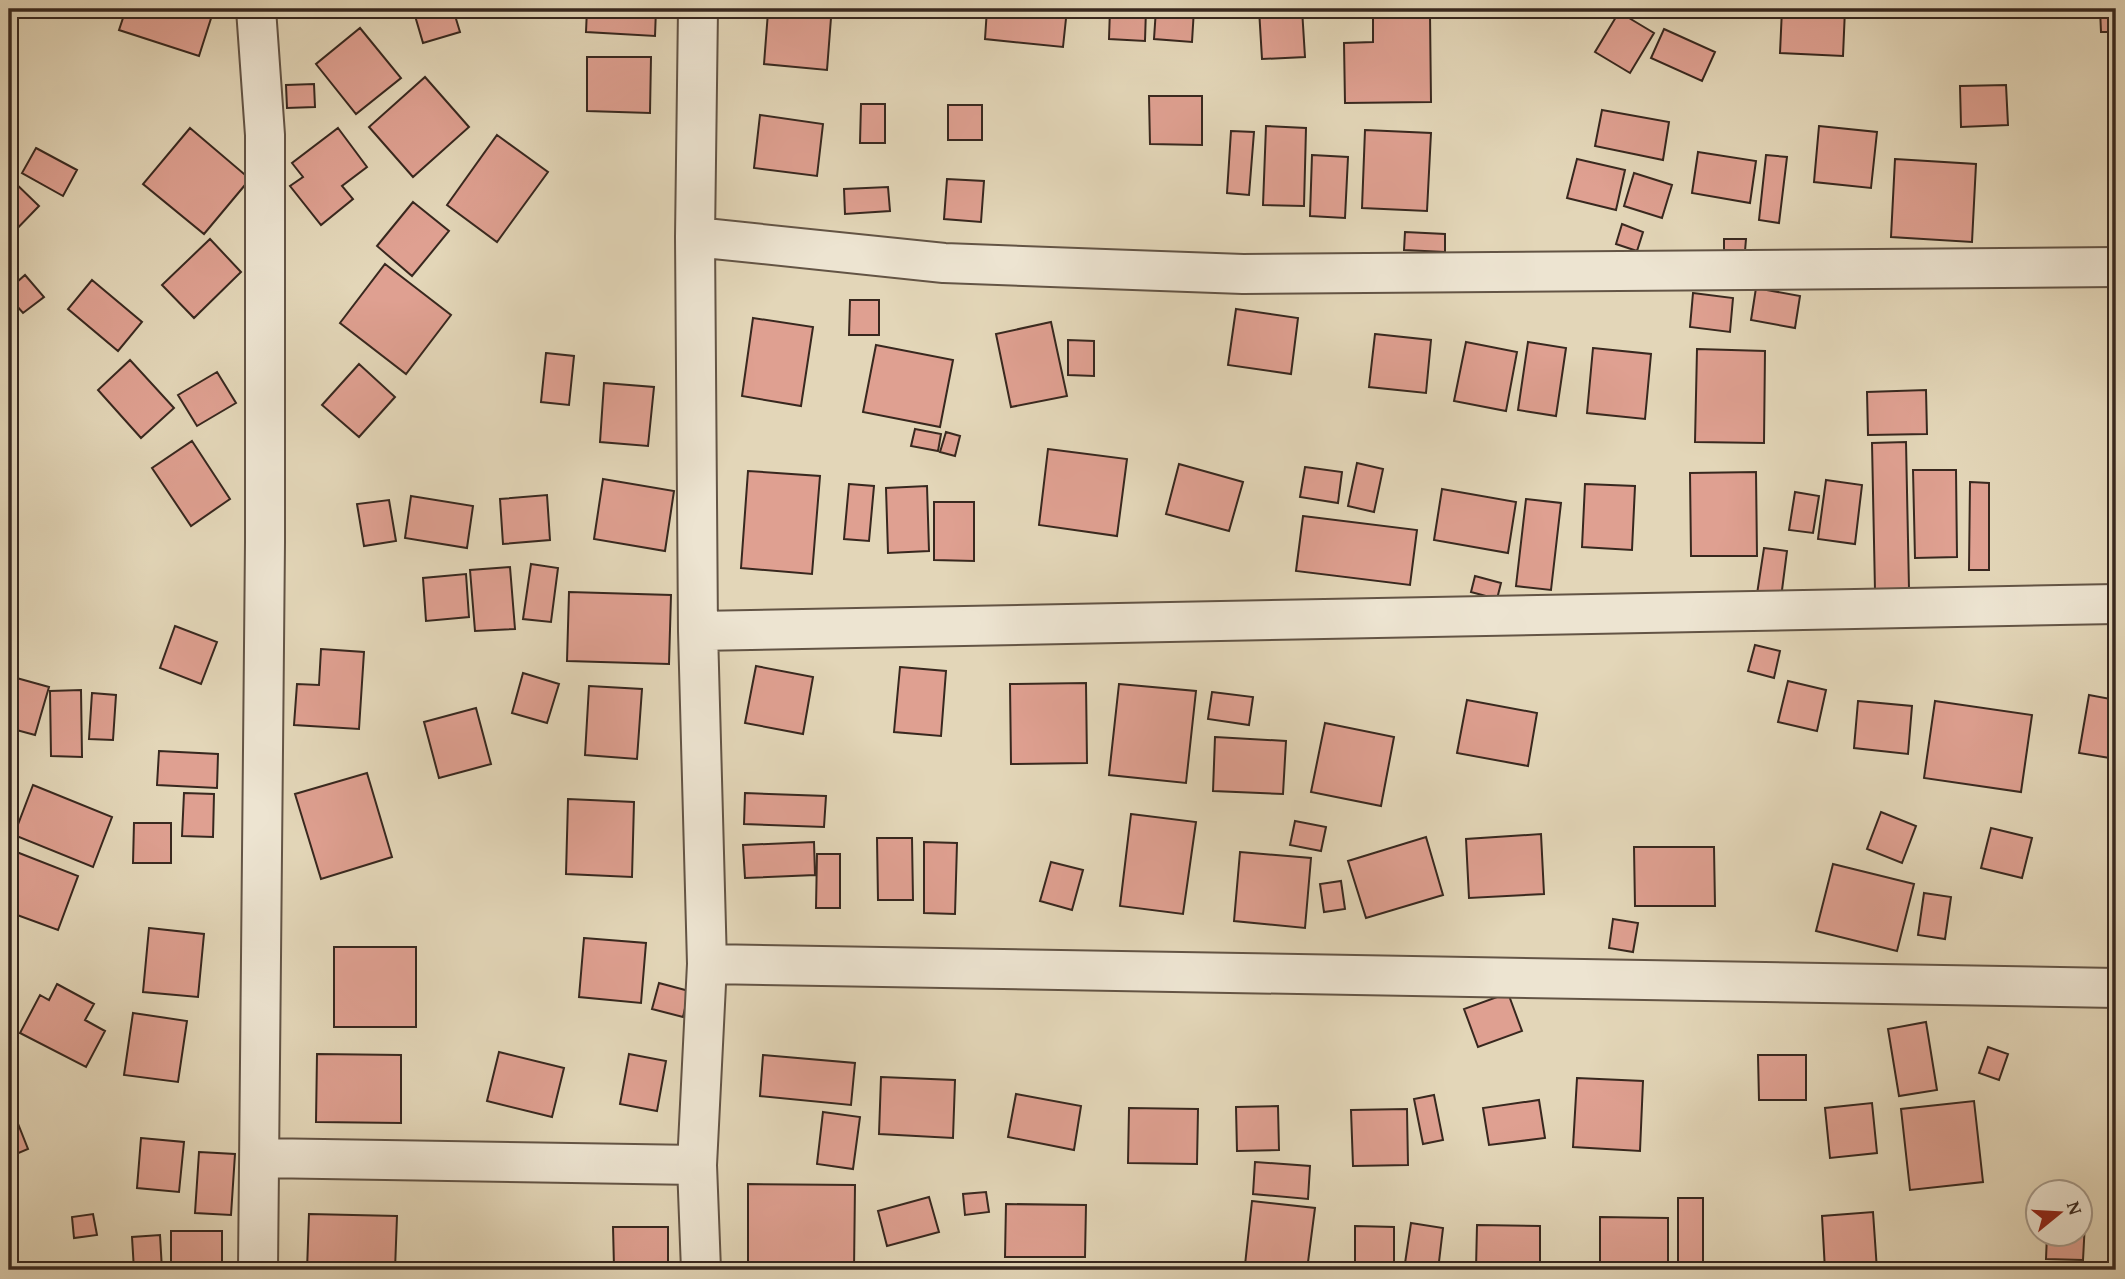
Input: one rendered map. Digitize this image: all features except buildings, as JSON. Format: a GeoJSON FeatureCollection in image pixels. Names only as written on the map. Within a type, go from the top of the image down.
{"type":"FeatureCollection","features":[{"type":"Feature","properties":{"kind":"street"},"geometry":{"type":"LineString","coordinates":[[256,9],[265,135],[261,1158],[258,1270]]}},
{"type":"Feature","properties":{"kind":"street"},"geometry":{"type":"LineString","coordinates":[[698,9],[695,237],[698,631],[707,964],[697,1166],[701,1270]]}},
{"type":"Feature","properties":{"kind":"street"},"geometry":{"type":"LineString","coordinates":[[695,237],[944,263],[1243,274],[2116,267]]}},
{"type":"Feature","properties":{"kind":"street"},"geometry":{"type":"LineString","coordinates":[[698,631],[2116,604]]}},
{"type":"Feature","properties":{"kind":"street"},"geometry":{"type":"LineString","coordinates":[[707,964],[2116,988]]}},
{"type":"Feature","properties":{"kind":"street"},"geometry":{"type":"LineString","coordinates":[[261,1158],[697,1166]]}}]}
